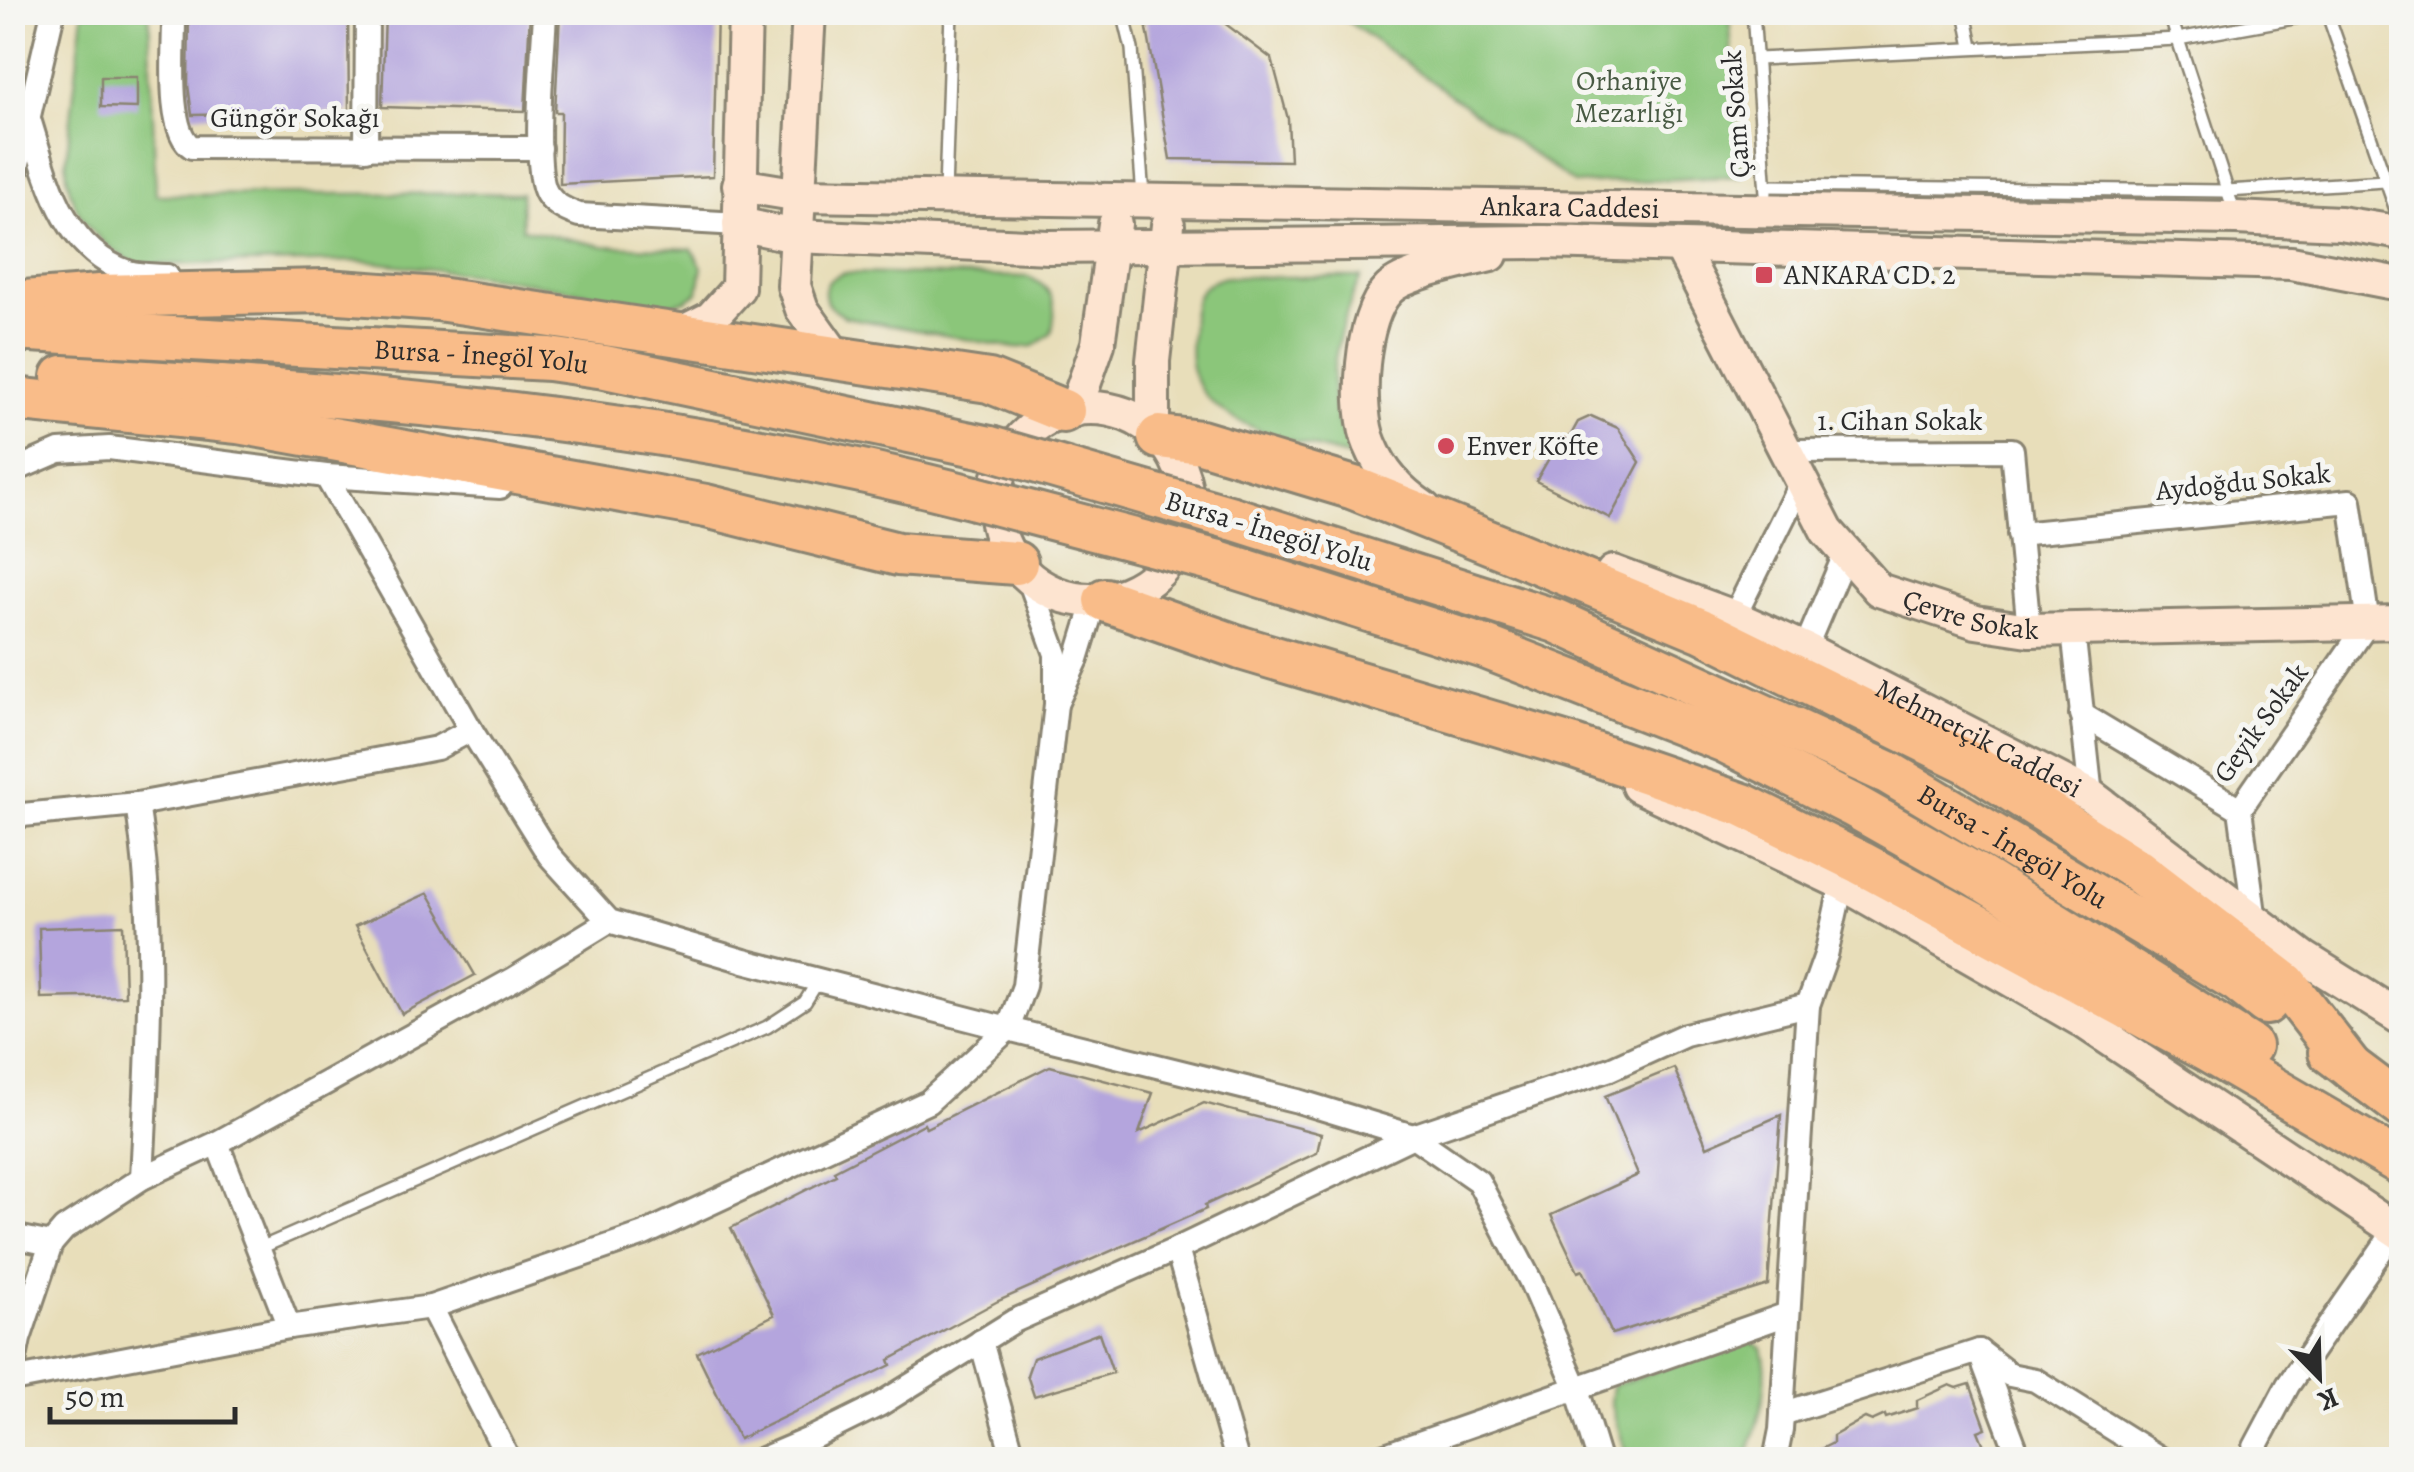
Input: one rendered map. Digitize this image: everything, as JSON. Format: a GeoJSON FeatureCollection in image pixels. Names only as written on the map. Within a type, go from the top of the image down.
{"type":"FeatureCollection","features":[{"type":"Feature","properties":{"kind":"highway"},"geometry":{"type":"LineString","coordinates":[[16,316],[98,296],[304,292],[438,299],[990,381],[1069,411]]}},
{"type":"Feature","properties":{"kind":"highway","name":"Bursa - İnegöl Yolu"},"geometry":{"type":"LineString","coordinates":[[16,316],[549,359],[605,368],[990,448],[1232,518],[1556,622],[1889,772],[2238,982],[2402,1106]]}},
{"type":"Feature","properties":{"kind":"highway","name":"Bursa - İnegöl Yolu"},"geometry":{"type":"LineString","coordinates":[[12,374],[194,384],[544,418],[736,448],[904,480],[1214,561],[1486,647],[1724,742],[1854,806],[1976,874],[2218,1024],[2335,1103],[2402,1161]]}},
{"type":"Feature","properties":{"kind":"highway"},"geometry":{"type":"LineString","coordinates":[[12,399],[238,422],[663,498],[898,554],[1022,569]]}},
{"type":"Feature","properties":{"kind":"highway"},"geometry":{"type":"LineString","coordinates":[[1156,433],[1201,442],[1354,488],[1512,551],[1701,630],[1968,762],[2137,870],[2286,984],[2351,1068]]}},
{"type":"Feature","properties":{"kind":"highway"},"geometry":{"type":"LineString","coordinates":[[1100,600],[1241,648],[1521,731],[1743,805],[1861,863],[2402,1161]]}},
{"type":"Feature","properties":{"kind":"main road"},"geometry":{"type":"LineString","coordinates":[[680,334],[711,318],[738,288],[745,12]]}},
{"type":"Feature","properties":{"kind":"main road"},"geometry":{"type":"LineString","coordinates":[[809,12],[794,286],[802,309],[837,358]]}},
{"type":"Feature","properties":{"kind":"main road","name":"Ankara Caddesi"},"geometry":{"type":"LineString","coordinates":[[739,185],[800,195],[1143,200],[1767,199],[2232,204],[2402,232]]}},
{"type":"Feature","properties":{"kind":"main road"},"geometry":{"type":"LineString","coordinates":[[1069,411],[1098,344],[1114,246],[1143,200],[1167,245],[1154,362],[1156,433]]}},
{"type":"Feature","properties":{"kind":"main road","name":"Ankara Caddesi"},"geometry":{"type":"LineString","coordinates":[[739,224],[796,236],[946,244],[1545,242],[2291,262],[2395,288]]}},
{"type":"Feature","properties":{"kind":"main road"},"geometry":{"type":"LineString","coordinates":[[2395,288],[2385,262],[2390,246],[2402,232]]}},
{"type":"Feature","properties":{"kind":"main road"},"geometry":{"type":"LineString","coordinates":[[1452,527],[1397,490],[1368,442],[1362,408],[1370,316],[1390,287],[1416,276],[1545,242]]}},
{"type":"Feature","properties":{"kind":"main road","name":"Çevre Sokak"},"geometry":{"type":"LineString","coordinates":[[1680,246],[1827,530],[1878,590],[1976,622],[2029,630],[2402,622]]}},
{"type":"Feature","properties":{"kind":"main road"},"geometry":{"type":"LineString","coordinates":[[1094,407],[1126,414],[1156,433],[1174,454],[1186,483],[1187,514],[1179,545],[1161,571],[1135,590],[1100,600],[1073,600],[1043,589],[1001,541],[994,510],[997,478],[1011,449],[1034,426],[1069,411],[1094,407]]}},
{"type":"Feature","properties":{"kind":"main road","name":"Mehmetçik Caddesi"},"geometry":{"type":"LineString","coordinates":[[1512,551],[1582,560],[1734,618],[1805,650],[2091,796],[2303,957],[2402,1019]]}},
{"type":"Feature","properties":{"kind":"main road"},"geometry":{"type":"LineString","coordinates":[[1521,731],[1842,883],[2081,1020],[2399,1232]]}},
{"type":"Feature","properties":{"kind":"street"},"geometry":{"type":"LineString","coordinates":[[12,189],[53,12]]}},
{"type":"Feature","properties":{"kind":"street","name":"Güngör Sokağı"},"geometry":{"type":"LineString","coordinates":[[174,12],[176,121],[183,142],[192,148],[540,148]]}},
{"type":"Feature","properties":{"kind":"street"},"geometry":{"type":"LineString","coordinates":[[366,149],[367,12]]}},
{"type":"Feature","properties":{"kind":"street"},"geometry":{"type":"LineString","coordinates":[[545,12],[540,148],[547,194],[579,215],[739,224]]}},
{"type":"Feature","properties":{"kind":"street"},"geometry":{"type":"LineString","coordinates":[[28,119],[64,216],[85,244],[114,266],[132,273],[273,283],[304,292]]}},
{"type":"Feature","properties":{"kind":"street"},"geometry":{"type":"LineString","coordinates":[[12,480],[15,470],[59,451],[109,448],[326,476],[663,498]]}},
{"type":"Feature","properties":{"kind":"street","name":"1. Cihan Sokak"},"geometry":{"type":"LineString","coordinates":[[1795,466],[2012,450],[2029,630]]}},
{"type":"Feature","properties":{"kind":"street"},"geometry":{"type":"LineString","coordinates":[[1734,618],[1795,466]]}},
{"type":"Feature","properties":{"kind":"street"},"geometry":{"type":"LineString","coordinates":[[326,476],[470,730],[550,855],[609,921],[1008,1030],[1298,1100],[1413,1136],[1478,1181],[1530,1280],[1577,1389],[1599,1460]]}},
{"type":"Feature","properties":{"kind":"street","name":"Aydoğdu Sokak"},"geometry":{"type":"LineString","coordinates":[[2019,534],[2350,501],[2368,623]]}},
{"type":"Feature","properties":{"kind":"street"},"geometry":{"type":"LineString","coordinates":[[1805,650],[1846,552]]}},
{"type":"Feature","properties":{"kind":"street"},"geometry":{"type":"LineString","coordinates":[[12,1380],[288,1327],[432,1307],[644,1234],[928,1102],[1008,1030],[1024,986],[1056,704],[1056,654],[1022,569]]}},
{"type":"Feature","properties":{"kind":"street"},"geometry":{"type":"LineString","coordinates":[[1056,704],[1100,600]]}},
{"type":"Feature","properties":{"kind":"street","name":"Geyik Sokak"},"geometry":{"type":"LineString","coordinates":[[2081,714],[2240,809],[2368,623]]}},
{"type":"Feature","properties":{"kind":"street"},"geometry":{"type":"LineString","coordinates":[[2073,630],[2091,796]]}},
{"type":"Feature","properties":{"kind":"street"},"geometry":{"type":"LineString","coordinates":[[12,816],[138,804],[437,748],[470,730]]}},
{"type":"Feature","properties":{"kind":"street"},"geometry":{"type":"LineString","coordinates":[[138,804],[144,843],[147,930],[148,1062],[142,1178]]}},
{"type":"Feature","properties":{"kind":"street"},"geometry":{"type":"LineString","coordinates":[[2240,809],[2255,921]]}},
{"type":"Feature","properties":{"kind":"street"},"geometry":{"type":"LineString","coordinates":[[1784,1455],[1782,1414],[1808,1005],[1826,954],[1842,883]]}},
{"type":"Feature","properties":{"kind":"street"},"geometry":{"type":"LineString","coordinates":[[12,1372],[19,1339],[52,1244],[64,1229],[142,1178],[217,1143],[514,979],[609,921]]}},
{"type":"Feature","properties":{"kind":"street"},"geometry":{"type":"LineString","coordinates":[[760,1460],[814,1438],[879,1404],[1014,1321],[1178,1249],[1413,1136],[1610,1069],[1685,1035],[1808,1005]]}},
{"type":"Feature","properties":{"kind":"street"},"geometry":{"type":"LineString","coordinates":[[217,1143],[288,1327]]}},
{"type":"Feature","properties":{"kind":"street"},"geometry":{"type":"LineString","coordinates":[[2257,1460],[2256,1446],[2288,1385],[2399,1232]]}},
{"type":"Feature","properties":{"kind":"street"},"geometry":{"type":"LineString","coordinates":[[12,1236],[52,1244]]}},
{"type":"Feature","properties":{"kind":"street"},"geometry":{"type":"LineString","coordinates":[[1178,1249],[1236,1460]]}},
{"type":"Feature","properties":{"kind":"street"},"geometry":{"type":"LineString","coordinates":[[432,1307],[509,1460]]}},
{"type":"Feature","properties":{"kind":"street"},"geometry":{"type":"LineString","coordinates":[[1375,1459],[1788,1314]]}},
{"type":"Feature","properties":{"kind":"street"},"geometry":{"type":"LineString","coordinates":[[981,1340],[1014,1460]]}},
{"type":"Feature","properties":{"kind":"street"},"geometry":{"type":"LineString","coordinates":[[1782,1414],[1979,1350]]}},
{"type":"Feature","properties":{"kind":"street"},"geometry":{"type":"LineString","coordinates":[[1979,1350],[2020,1460]]}},
{"type":"Feature","properties":{"kind":"street"},"geometry":{"type":"LineString","coordinates":[[1979,1350],[2010,1374],[2035,1380],[2163,1460]]}},
{"type":"Feature","properties":{"kind":"lane"},"geometry":{"type":"LineString","coordinates":[[945,196],[951,12]]}},
{"type":"Feature","properties":{"kind":"lane"},"geometry":{"type":"LineString","coordinates":[[1123,12],[1132,49],[1143,200]]}},
{"type":"Feature","properties":{"kind":"lane","name":"Çam Sokak"},"geometry":{"type":"LineString","coordinates":[[1753,12],[1767,199]]}},
{"type":"Feature","properties":{"kind":"lane"},"geometry":{"type":"LineString","coordinates":[[1965,12],[1972,47]]}},
{"type":"Feature","properties":{"kind":"lane"},"geometry":{"type":"LineString","coordinates":[[2169,12],[2232,204],[2386,181]]}},
{"type":"Feature","properties":{"kind":"lane"},"geometry":{"type":"LineString","coordinates":[[1757,59],[2178,39],[2327,12],[2402,232]]}},
{"type":"Feature","properties":{"kind":"lane"},"geometry":{"type":"LineString","coordinates":[[258,1249],[767,1027],[805,1002],[818,980]]}},
{"type":"Feature","properties":{"kind":"green space"},"geometry":{"type":"Polygon","coordinates":[[[83,13],[149,13],[156,195],[521,193],[522,229],[603,246],[692,249],[702,267],[698,292],[686,300],[661,306],[503,278],[364,261],[137,265],[96,235],[71,196],[66,162],[83,13]]]}},
{"type":"Feature","properties":{"kind":"green space","name":"Orhaniye Mezarlığı"},"geometry":{"type":"Polygon","coordinates":[[[1336,13],[1729,13],[1741,176],[1575,184],[1336,13]]]}},
{"type":"Feature","properties":{"kind":"green space"},"geometry":{"type":"Polygon","coordinates":[[[843,273],[1028,277],[1044,287],[1052,300],[1051,334],[1034,346],[1014,348],[845,317],[827,303],[825,292],[829,281],[843,273]]]}},
{"type":"Feature","properties":{"kind":"green space"},"geometry":{"type":"Polygon","coordinates":[[[1226,277],[1361,277],[1342,327],[1333,381],[1337,421],[1355,458],[1263,432],[1219,408],[1204,393],[1191,362],[1193,311],[1205,286],[1226,277]]]}},
{"type":"Feature","properties":{"kind":"green space"},"geometry":{"type":"Polygon","coordinates":[[[1752,1342],[1762,1348],[1766,1376],[1747,1459],[1628,1459],[1610,1402],[1612,1386],[1735,1343],[1752,1342]]]}},
{"type":"Feature","properties":{"kind":"building"},"geometry":{"type":"Polygon","coordinates":[[[189,12],[348,12],[349,112],[192,115],[188,85],[189,12]]]}},
{"type":"Feature","properties":{"kind":"building"},"geometry":{"type":"Polygon","coordinates":[[[385,12],[530,12],[525,111],[382,107],[385,12]]]}},
{"type":"Feature","properties":{"kind":"building"},"geometry":{"type":"Polygon","coordinates":[[[560,12],[717,12],[713,176],[560,184],[561,112],[555,112],[560,12]]]}},
{"type":"Feature","properties":{"kind":"building"},"geometry":{"type":"Polygon","coordinates":[[[1144,12],[1202,12],[1223,22],[1272,59],[1288,119],[1290,161],[1170,159],[1144,12]]]}},
{"type":"Feature","properties":{"kind":"building"},"geometry":{"type":"Polygon","coordinates":[[[101,77],[137,77],[137,108],[101,107],[101,77]]]}},
{"type":"Feature","properties":{"kind":"building"},"geometry":{"type":"Polygon","coordinates":[[[1591,416],[1618,428],[1640,462],[1610,518],[1536,481],[1560,439],[1567,442],[1578,422],[1591,416]]]}},
{"type":"Feature","properties":{"kind":"building"},"geometry":{"type":"Polygon","coordinates":[[[428,893],[475,975],[402,1014],[355,926],[428,893]]]}},
{"type":"Feature","properties":{"kind":"building"},"geometry":{"type":"Polygon","coordinates":[[[123,925],[125,996],[41,998],[39,928],[123,925]]]}},
{"type":"Feature","properties":{"kind":"building"},"geometry":{"type":"Polygon","coordinates":[[[1050,1066],[1153,1093],[1139,1133],[1204,1103],[1321,1134],[1317,1153],[1205,1205],[1206,1209],[998,1301],[889,1360],[891,1365],[739,1439],[697,1353],[774,1315],[731,1228],[836,1175],[834,1171],[924,1124],[926,1128],[1050,1066]]]}},
{"type":"Feature","properties":{"kind":"building"},"geometry":{"type":"Polygon","coordinates":[[[1674,1068],[1707,1147],[1781,1115],[1768,1285],[1612,1334],[1583,1270],[1578,1272],[1551,1215],[1638,1175],[1605,1096],[1674,1068]]]}},
{"type":"Feature","properties":{"kind":"building"},"geometry":{"type":"Polygon","coordinates":[[[1099,1333],[1113,1373],[1034,1396],[1027,1375],[1033,1358],[1099,1333]]]}},
{"type":"Feature","properties":{"kind":"building"},"geometry":{"type":"Polygon","coordinates":[[[1970,1384],[1986,1428],[1978,1431],[1990,1460],[1798,1460],[1833,1443],[1833,1436],[1865,1418],[1872,1421],[1917,1408],[1917,1400],[1950,1385],[1957,1388],[1970,1384]]]}},
{"type":"Feature","properties":{"kind":"place","name":"ANKARA CD. 2"},"geometry":{"type":"Point","coordinates":[1764,275]}},
{"type":"Feature","properties":{"kind":"place","name":"Enver Köfte"},"geometry":{"type":"Point","coordinates":[1446,446]}}]}
